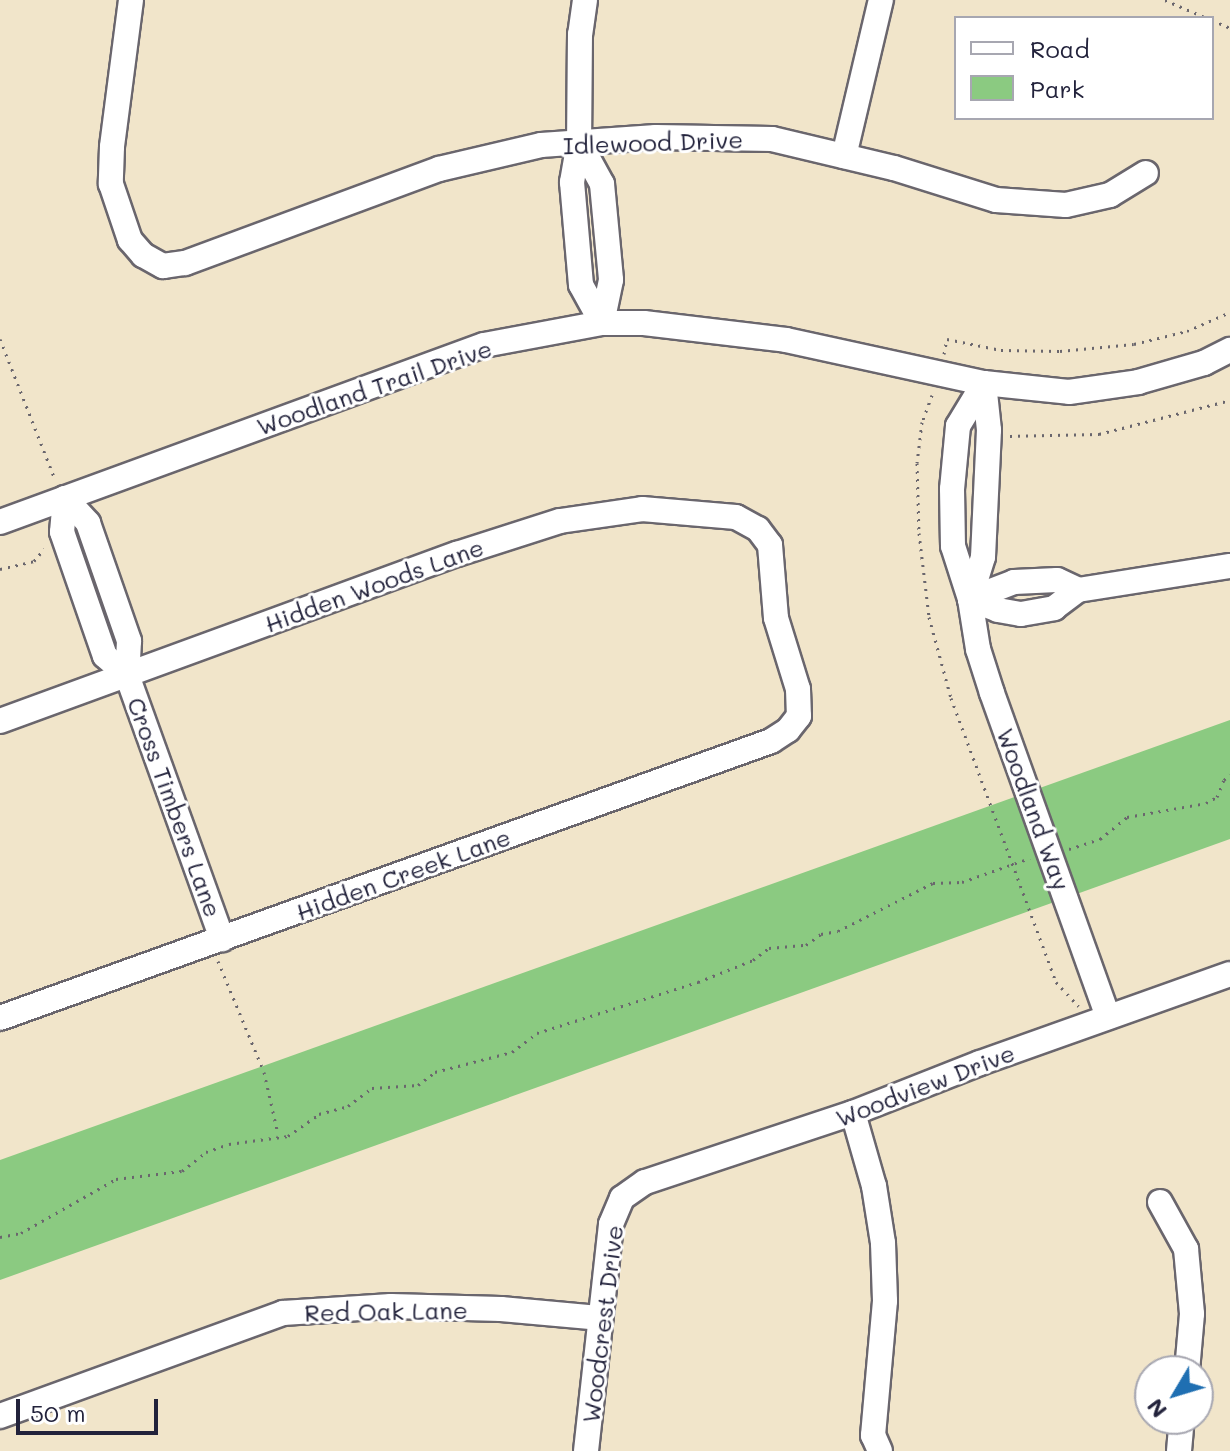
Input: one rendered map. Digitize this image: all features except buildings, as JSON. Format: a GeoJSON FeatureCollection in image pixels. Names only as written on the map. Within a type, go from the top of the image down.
{"type":"FeatureCollection","features":[{"type":"Feature","properties":{"kind":"street","name":"Idlewood Drive"},"geometry":{"type":"LineString","coordinates":[[131,0],[112,147],[111,184],[130,240],[143,255],[163,266],[185,263],[439,169],[541,145],[656,137],[772,139],[844,156],[996,200],[1066,205],[1110,195],[1146,173]]}},
{"type":"Feature","properties":{"kind":"street"},"geometry":{"type":"LineString","coordinates":[[585,0],[580,34],[579,142],[602,184],[611,280],[602,323]]}},
{"type":"Feature","properties":{"kind":"street"},"geometry":{"type":"LineString","coordinates":[[844,156],[881,0]]}},
{"type":"Feature","properties":{"kind":"street","name":"Woodland Trail Drive"},"geometry":{"type":"LineString","coordinates":[[0,522],[484,345],[602,323],[644,323],[786,340],[984,383],[1069,392],[1138,382],[1204,363],[1230,350]]}},
{"type":"Feature","properties":{"kind":"street","name":"Woodland Way"},"geometry":{"type":"LineString","coordinates":[[970,599],[983,557],[989,430],[984,383]]}},
{"type":"Feature","properties":{"kind":"street","name":"Woodland Way"},"geometry":{"type":"LineString","coordinates":[[984,383],[958,426],[952,489],[953,546],[970,599],[978,649],[992,693],[1108,1017]]}},
{"type":"Feature","properties":{"kind":"street","name":"Cross Timbers Lane"},"geometry":{"type":"LineString","coordinates":[[65,498],[88,523],[129,641],[127,675],[216,941]]}},
{"type":"Feature","properties":{"kind":"street","name":"Hidden Woods Lane"},"geometry":{"type":"LineString","coordinates":[[0,721],[457,554],[560,521],[642,509],[736,517],[758,529],[770,545],[776,618],[798,689],[799,716]]}},
{"type":"Feature","properties":{"kind":"street"},"geometry":{"type":"LineString","coordinates":[[970,599],[1014,582],[1057,580],[1078,590],[1230,566]]}},
{"type":"Feature","properties":{"kind":"street","name":"Hidden Creek Lane"},"geometry":{"type":"LineString","coordinates":[[0,1018],[771,741],[799,716]]}},
{"type":"Feature","properties":{"kind":"street","name":"Woodview Drive"},"geometry":{"type":"LineString","coordinates":[[622,1198],[645,1182],[853,1113],[1230,974]]}},
{"type":"Feature","properties":{"kind":"street"},"geometry":{"type":"LineString","coordinates":[[853,1113],[874,1186],[883,1243],[885,1301],[873,1435],[880,1451]]}},
{"type":"Feature","properties":{"kind":"street","name":"Woodcrest Drive"},"geometry":{"type":"LineString","coordinates":[[586,1451],[611,1224],[622,1198]]}},
{"type":"Feature","properties":{"kind":"street"},"geometry":{"type":"LineString","coordinates":[[1160,1202],[1186,1249],[1192,1314],[1188,1355]]}},
{"type":"Feature","properties":{"kind":"street","name":"Red Oak Lane"},"geometry":{"type":"LineString","coordinates":[[0,1416],[283,1313],[391,1306],[501,1309],[599,1318]]}},
{"type":"Feature","properties":{"kind":"path"},"geometry":{"type":"LineString","coordinates":[[1165,0],[1203,16]]}},
{"type":"Feature","properties":{"kind":"path"},"geometry":{"type":"LineString","coordinates":[[0,339],[56,478],[41,483]]}},
{"type":"Feature","properties":{"kind":"path"},"geometry":{"type":"LineString","coordinates":[[989,430],[1006,436],[1099,434],[1230,400]]}},
{"type":"Feature","properties":{"kind":"path"},"geometry":{"type":"LineString","coordinates":[[0,569],[34,561],[48,544]]}},
{"type":"Feature","properties":{"kind":"path"},"geometry":{"type":"LineString","coordinates":[[0,1237],[33,1227],[116,1179],[182,1171],[218,1148],[278,1134],[288,1136],[319,1114],[348,1106],[372,1088],[418,1085],[435,1072],[512,1052],[537,1033],[698,982],[753,960],[769,948],[806,945],[821,934],[838,931],[933,883],[962,882],[1050,852],[1083,847],[1100,839],[1127,817],[1206,803],[1217,797],[1230,774]]}},
{"type":"Feature","properties":{"kind":"path"},"geometry":{"type":"LineString","coordinates":[[216,941],[264,1072],[278,1134]]}},
{"type":"Feature","properties":{"kind":"green space"},"geometry":{"type":"Polygon","coordinates":[[[1230,720],[1230,839],[0,1280],[0,1160],[1230,720]]]}}]}
